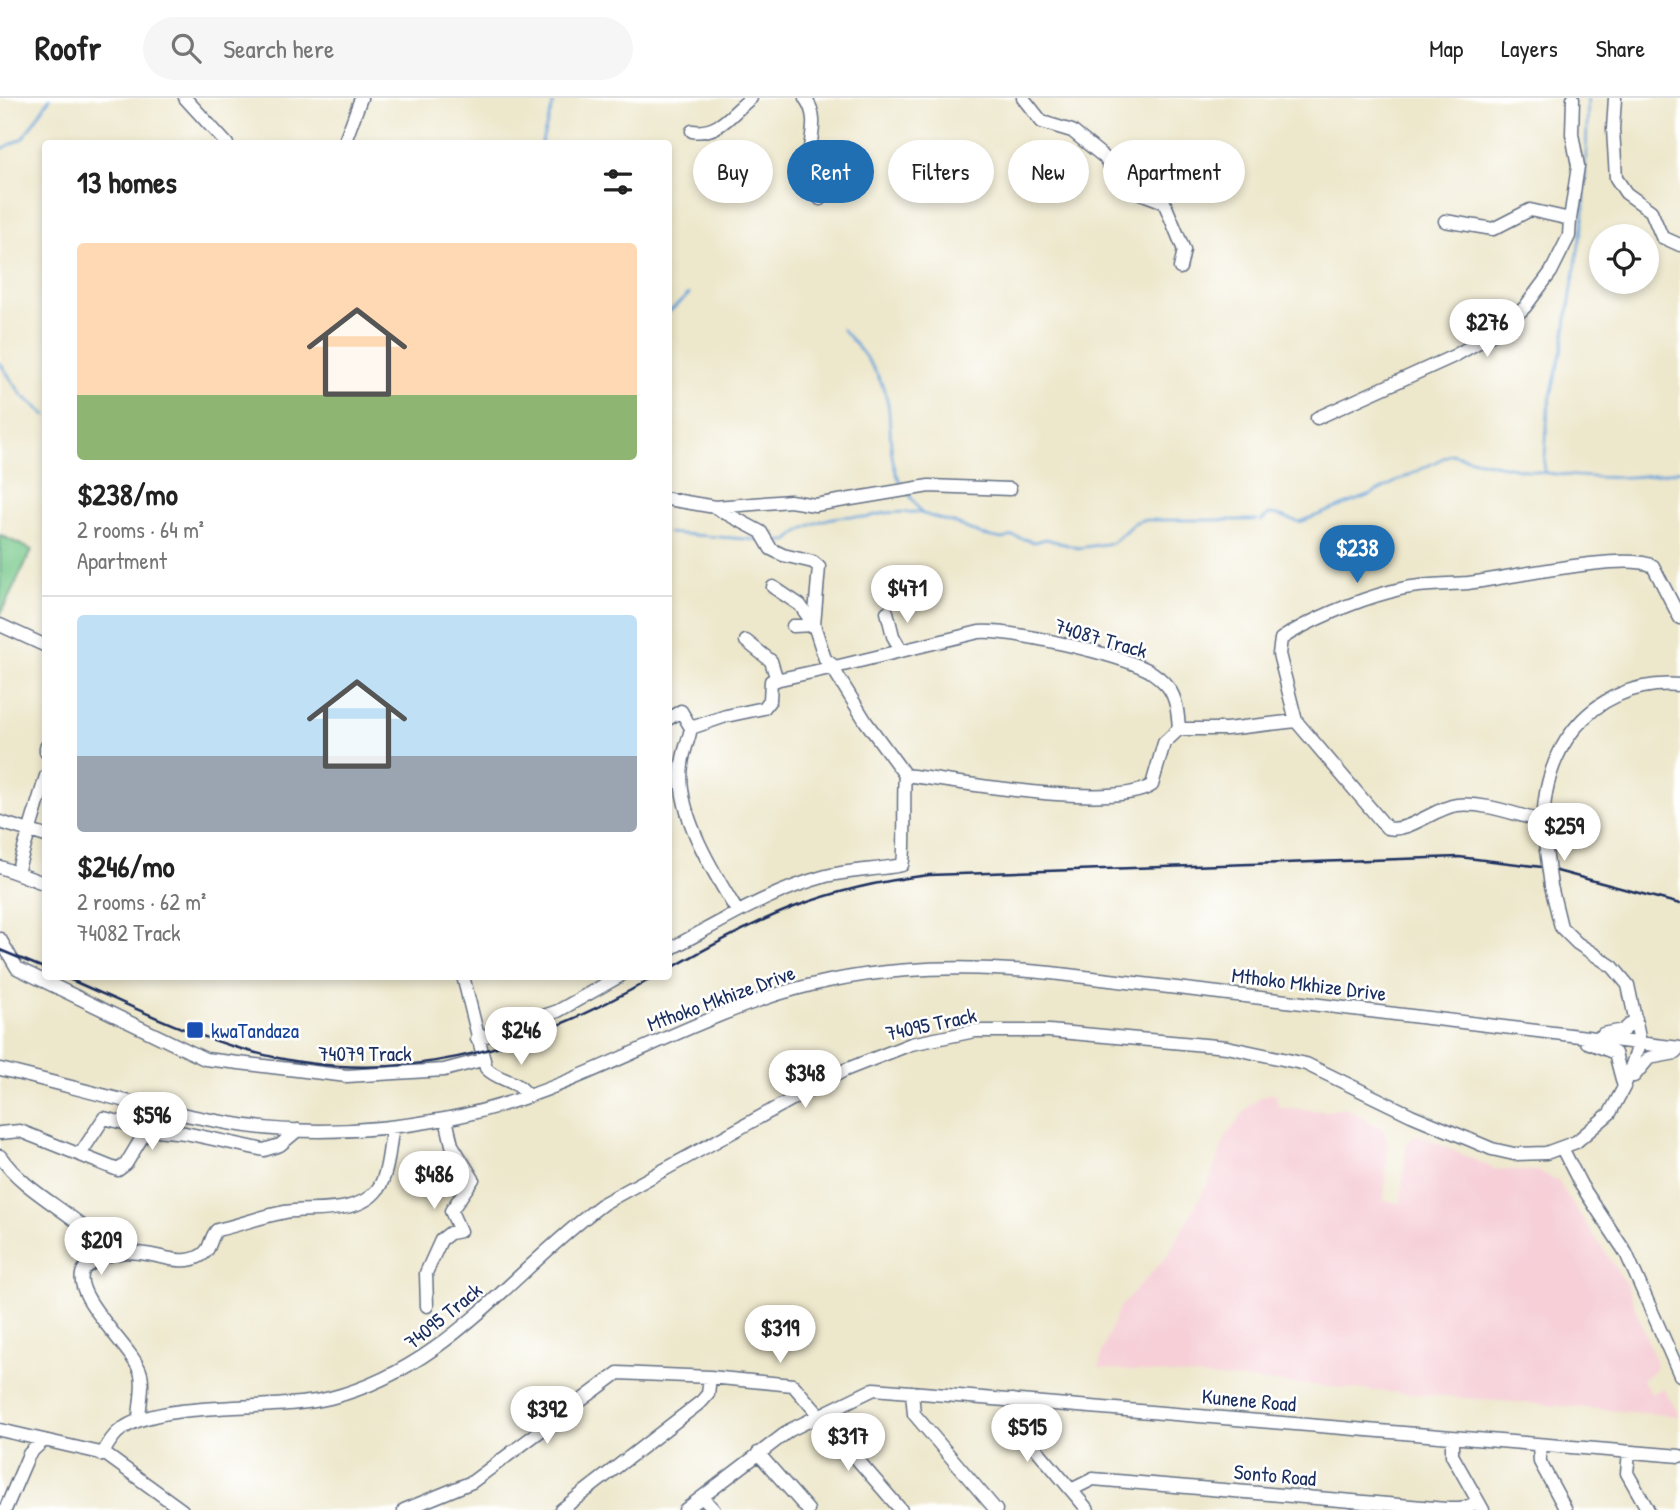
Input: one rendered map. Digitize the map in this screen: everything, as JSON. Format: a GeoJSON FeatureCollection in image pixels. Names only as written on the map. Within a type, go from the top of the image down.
{"type":"FeatureCollection","features":[{"type":"Feature","properties":{"kind":"street"},"geometry":{"type":"LineString","coordinates":[[186,98],[224,140]]}},
{"type":"Feature","properties":{"kind":"street"},"geometry":{"type":"LineString","coordinates":[[345,140],[361,98]]}},
{"type":"Feature","properties":{"kind":"street"},"geometry":{"type":"LineString","coordinates":[[692,131],[710,131],[751,98]]}},
{"type":"Feature","properties":{"kind":"street"},"geometry":{"type":"LineString","coordinates":[[805,98],[812,112],[813,140]]}},
{"type":"Feature","properties":{"kind":"street"},"geometry":{"type":"LineString","coordinates":[[1023,98],[1042,121],[1072,131],[1098,152],[1124,187],[1164,202],[1184,250],[1180,268]]}},
{"type":"Feature","properties":{"kind":"street"},"geometry":{"type":"LineString","coordinates":[[1317,418],[1454,356],[1502,329],[1525,307],[1551,272],[1569,236],[1578,166],[1572,134],[1573,98]]}},
{"type":"Feature","properties":{"kind":"street"},"geometry":{"type":"LineString","coordinates":[[1615,98],[1613,129],[1616,178],[1626,193],[1651,211],[1662,237],[1680,245]]}},
{"type":"Feature","properties":{"kind":"street"},"geometry":{"type":"LineString","coordinates":[[1445,221],[1487,230],[1498,228],[1530,210],[1570,219]]}},
{"type":"Feature","properties":{"kind":"street"},"geometry":{"type":"LineString","coordinates":[[672,500],[715,507],[790,501],[815,505],[929,486],[1010,489]]}},
{"type":"Feature","properties":{"kind":"street"},"geometry":{"type":"LineString","coordinates":[[715,507],[761,532],[771,549],[816,564],[820,578],[814,625]]}},
{"type":"Feature","properties":{"kind":"street"},"geometry":{"type":"LineString","coordinates":[[1542,821],[1471,804],[1440,809],[1400,829],[1387,828],[1296,721],[1279,654],[1281,639],[1354,603],[1409,586],[1503,578],[1567,566],[1644,563],[1656,571],[1680,618]]}},
{"type":"Feature","properties":{"kind":"street"},"geometry":{"type":"LineString","coordinates":[[672,948],[737,911],[828,876],[902,864],[906,857],[902,822],[905,775],[866,722],[834,670],[835,667],[825,659],[814,625],[800,605],[773,587]]}},
{"type":"Feature","properties":{"kind":"street"},"geometry":{"type":"LineString","coordinates":[[887,612],[892,636],[901,650]]}},
{"type":"Feature","properties":{"kind":"street"},"geometry":{"type":"LineString","coordinates":[[0,625],[42,644]]}},
{"type":"Feature","properties":{"kind":"street"},"geometry":{"type":"LineString","coordinates":[[793,626],[814,625]]}},
{"type":"Feature","properties":{"kind":"street","name":"74087 Track"},"geometry":{"type":"LineString","coordinates":[[777,680],[991,631],[1008,632],[1149,670],[1168,688],[1176,705],[1179,729]]}},
{"type":"Feature","properties":{"kind":"street"},"geometry":{"type":"LineString","coordinates":[[691,728],[726,716],[764,708],[770,700],[771,681],[777,680],[771,662],[746,641]]}},
{"type":"Feature","properties":{"kind":"street"},"geometry":{"type":"LineString","coordinates":[[1640,1042],[1632,995],[1623,978],[1613,967],[1577,943],[1561,928],[1551,886],[1542,821],[1551,766],[1560,748],[1582,720],[1622,694],[1657,685],[1680,685]]}},
{"type":"Feature","properties":{"kind":"street"},"geometry":{"type":"LineString","coordinates":[[672,717],[681,711],[691,728],[682,764],[687,806],[702,851],[737,911]]}},
{"type":"Feature","properties":{"kind":"street"},"geometry":{"type":"LineString","coordinates":[[905,775],[1054,794],[1141,791],[1156,780],[1164,743],[1179,729],[1226,729],[1296,721]]}},
{"type":"Feature","properties":{"kind":"street"},"geometry":{"type":"LineString","coordinates":[[17,872],[42,788]]}},
{"type":"Feature","properties":{"kind":"street"},"geometry":{"type":"LineString","coordinates":[[0,822],[42,834]]}},
{"type":"Feature","properties":{"kind":"street"},"geometry":{"type":"LineString","coordinates":[[0,867],[42,882]]}},
{"type":"Feature","properties":{"kind":"street","name":"74079 Track"},"geometry":{"type":"LineString","coordinates":[[0,939],[17,968],[205,1059],[347,1076],[444,1070],[482,1060]]}},
{"type":"Feature","properties":{"kind":"street","name":"Mthoko Mkhize Drive"},"geometry":{"type":"LineString","coordinates":[[0,1069],[228,1124],[298,1130],[393,1127],[446,1119],[527,1095],[760,1000],[850,976],[929,967],[1004,968],[1640,1042],[1680,1050]]}},
{"type":"Feature","properties":{"kind":"street"},"geometry":{"type":"LineString","coordinates":[[464,980],[482,1060],[492,1074],[521,1086],[527,1095]]}},
{"type":"Feature","properties":{"kind":"street"},"geometry":{"type":"LineString","coordinates":[[477,1039],[558,1011],[613,980]]}},
{"type":"Feature","properties":{"kind":"street"},"geometry":{"type":"LineString","coordinates":[[1586,1036],[1624,1030],[1636,1019]]}},
{"type":"Feature","properties":{"kind":"street","name":"74095 Track"},"geometry":{"type":"LineString","coordinates":[[102,1455],[117,1432],[139,1420],[192,1411],[280,1406],[329,1399],[370,1386],[407,1369],[451,1339],[573,1226],[604,1203],[845,1070],[882,1054],[939,1037],[975,1031],[1049,1031],[1227,1047],[1277,1055],[1306,1064],[1411,1115],[1492,1149],[1529,1155],[1562,1148],[1593,1130],[1618,1102],[1640,1042]]}},
{"type":"Feature","properties":{"kind":"street"},"geometry":{"type":"LineString","coordinates":[[1557,1032],[1615,1053],[1624,1087]]}},
{"type":"Feature","properties":{"kind":"street"},"geometry":{"type":"LineString","coordinates":[[1618,1102],[1638,1069],[1649,1058],[1680,1050]]}},
{"type":"Feature","properties":{"kind":"street"},"geometry":{"type":"LineString","coordinates":[[81,1153],[104,1118],[147,1129],[185,1133],[264,1150],[280,1145],[298,1130]]}},
{"type":"Feature","properties":{"kind":"street"},"geometry":{"type":"LineString","coordinates":[[427,1306],[426,1273],[441,1240],[450,1233],[460,1231],[451,1211],[473,1179],[452,1145],[446,1119]]}},
{"type":"Feature","properties":{"kind":"street"},"geometry":{"type":"LineString","coordinates":[[139,1420],[139,1369],[121,1340],[87,1298],[80,1282],[85,1268],[110,1254],[138,1251],[180,1261],[198,1258],[210,1247],[214,1232],[284,1212],[338,1210],[373,1194],[380,1185],[393,1127]]}},
{"type":"Feature","properties":{"kind":"street"},"geometry":{"type":"LineString","coordinates":[[0,1133],[20,1130],[81,1153],[113,1169],[121,1169],[147,1129]]}},
{"type":"Feature","properties":{"kind":"street"},"geometry":{"type":"LineString","coordinates":[[1562,1148],[1581,1185],[1626,1253],[1680,1375]]}},
{"type":"Feature","properties":{"kind":"street"},"geometry":{"type":"LineString","coordinates":[[0,1156],[20,1179],[92,1233],[110,1254]]}},
{"type":"Feature","properties":{"kind":"street"},"geometry":{"type":"LineString","coordinates":[[404,1510],[472,1482],[618,1373],[710,1377],[793,1385],[901,1510]]}},
{"type":"Feature","properties":{"kind":"street"},"geometry":{"type":"LineString","coordinates":[[561,1510],[702,1401],[708,1394],[710,1377]]}},
{"type":"Feature","properties":{"kind":"street","name":"Kunene Road"},"geometry":{"type":"LineString","coordinates":[[685,1510],[790,1430],[874,1389],[1680,1456]]}},
{"type":"Feature","properties":{"kind":"street"},"geometry":{"type":"LineString","coordinates":[[912,1392],[914,1414],[996,1510]]}},
{"type":"Feature","properties":{"kind":"street"},"geometry":{"type":"LineString","coordinates":[[1013,1400],[1012,1415],[1017,1426],[1088,1510]]}},
{"type":"Feature","properties":{"kind":"street"},"geometry":{"type":"LineString","coordinates":[[0,1430],[102,1455],[116,1461],[182,1510]]}},
{"type":"Feature","properties":{"kind":"street"},"geometry":{"type":"LineString","coordinates":[[1451,1437],[1452,1455],[1480,1506]]}},
{"type":"Feature","properties":{"kind":"street"},"geometry":{"type":"LineString","coordinates":[[5,1510],[29,1454],[44,1440]]}},
{"type":"Feature","properties":{"kind":"street"},"geometry":{"type":"LineString","coordinates":[[1539,1445],[1540,1462],[1566,1510]]}},
{"type":"Feature","properties":{"kind":"street"},"geometry":{"type":"LineString","coordinates":[[1629,1452],[1627,1473],[1648,1510]]}},
{"type":"Feature","properties":{"kind":"street"},"geometry":{"type":"LineString","coordinates":[[758,1453],[808,1510]]}},
{"type":"Feature","properties":{"kind":"street","name":"Sonto Road"},"geometry":{"type":"LineString","coordinates":[[1072,1490],[1093,1479],[1446,1509],[1480,1506]]}},
{"type":"Feature","properties":{"kind":"street"},"geometry":{"type":"LineString","coordinates":[[702,1497],[713,1510]]}},
{"type":"Feature","properties":{"kind":"shaded area"},"geometry":{"type":"Polygon","coordinates":[[[1275,1093],[1279,1107],[1325,1111],[1346,1108],[1383,1129],[1388,1143],[1384,1201],[1401,1203],[1406,1145],[1411,1138],[1419,1135],[1495,1169],[1537,1171],[1557,1180],[1627,1285],[1656,1363],[1655,1371],[1642,1379],[1651,1394],[1663,1388],[1680,1416],[1099,1368],[1102,1351],[1119,1308],[1168,1255],[1208,1183],[1227,1135],[1250,1105],[1261,1097],[1275,1093]]]}},
{"type":"Feature","properties":{"kind":"green space"},"geometry":{"type":"Polygon","coordinates":[[[0,535],[32,550],[0,615],[0,535]]]}},
{"type":"Feature","properties":{"kind":"waterway"},"geometry":{"type":"LineString","coordinates":[[0,150],[23,138],[50,98]]}},
{"type":"Feature","properties":{"kind":"waterway"},"geometry":{"type":"LineString","coordinates":[[542,140],[555,98]]}},
{"type":"Feature","properties":{"kind":"waterway"},"geometry":{"type":"LineString","coordinates":[[1544,471],[1548,409],[1563,344],[1584,214],[1588,98]]}},
{"type":"Feature","properties":{"kind":"waterway"},"geometry":{"type":"LineString","coordinates":[[672,309],[689,294]]}},
{"type":"Feature","properties":{"kind":"waterway"},"geometry":{"type":"LineString","coordinates":[[842,329],[870,364],[885,393],[894,466],[902,485]]}},
{"type":"Feature","properties":{"kind":"waterway"},"geometry":{"type":"LineString","coordinates":[[0,363],[22,395],[42,412]]}},
{"type":"Feature","properties":{"kind":"waterway"},"geometry":{"type":"LineString","coordinates":[[1261,521],[1273,514],[1300,522],[1370,495],[1451,454],[1566,475],[1625,477],[1680,470]]}},
{"type":"Feature","properties":{"kind":"waterway"},"geometry":{"type":"LineString","coordinates":[[908,493],[922,514]]}},
{"type":"Feature","properties":{"kind":"waterway"},"geometry":{"type":"LineString","coordinates":[[773,541],[788,541],[814,524],[845,516],[866,518],[884,513],[916,512],[950,522]]}},
{"type":"Feature","properties":{"kind":"waterway"},"geometry":{"type":"LineString","coordinates":[[952,522],[982,535],[1002,539],[1013,536],[1034,542],[1046,539],[1078,548],[1112,543],[1134,523],[1142,520],[1257,520]]}},
{"type":"Feature","properties":{"kind":"waterway"},"geometry":{"type":"LineString","coordinates":[[672,533],[759,540]]}},
{"type":"Feature","properties":{"kind":"railway"},"geometry":{"type":"LineString","coordinates":[[672,968],[763,920],[823,897],[856,888],[929,875],[1459,857],[1542,867],[1680,904]]}},
{"type":"Feature","properties":{"kind":"railway"},"geometry":{"type":"LineString","coordinates":[[0,950],[42,967]]}},
{"type":"Feature","properties":{"kind":"railway"},"geometry":{"type":"LineString","coordinates":[[71,980],[222,1043],[300,1062],[354,1067],[407,1065],[458,1057],[509,1043],[558,1025],[648,980]]}},
{"type":"Feature","properties":{"kind":"place","name":"kwaTandaza"},"geometry":{"type":"Point","coordinates":[195,1030]}}]}
